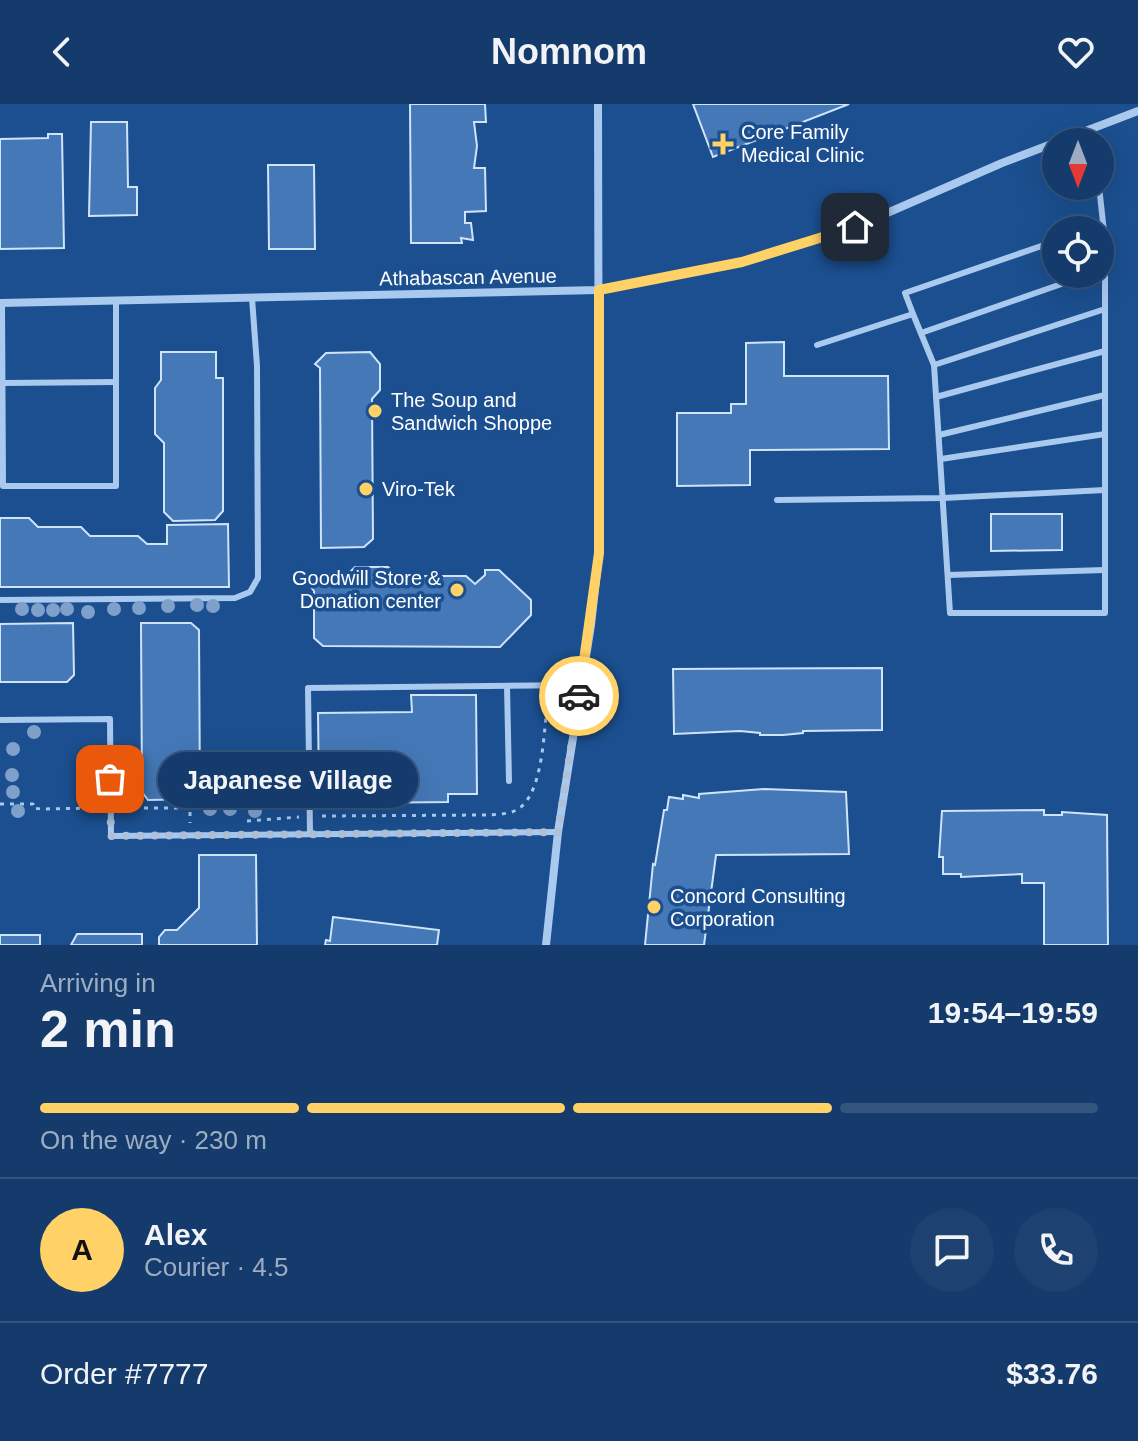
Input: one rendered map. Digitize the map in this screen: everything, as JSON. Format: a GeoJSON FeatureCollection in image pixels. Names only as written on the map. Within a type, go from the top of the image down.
{"type":"FeatureCollection","features":[{"type":"Feature","properties":{"kind":"street"},"geometry":{"type":"LineString","coordinates":[[546,945],[558,832],[599,553],[598,104]]}},
{"type":"Feature","properties":{"kind":"street","name":"Athabascan Avenue"},"geometry":{"type":"LineString","coordinates":[[1091,128],[1138,111]]}},
{"type":"Feature","properties":{"kind":"street","name":"Athabascan Avenue"},"geometry":{"type":"LineString","coordinates":[[1,303],[599,290],[742,262],[855,227],[1042,147]]}},
{"type":"Feature","properties":{"kind":"lane"},"geometry":{"type":"LineString","coordinates":[[1042,246],[905,293],[934,365],[950,613],[1105,613],[1104,288]]}},
{"type":"Feature","properties":{"kind":"lane"},"geometry":{"type":"LineString","coordinates":[[921,333],[1050,288]]}},
{"type":"Feature","properties":{"kind":"lane"},"geometry":{"type":"LineString","coordinates":[[0,600],[235,598],[250,592],[258,578],[257,366],[252,298]]}},
{"type":"Feature","properties":{"kind":"lane"},"geometry":{"type":"LineString","coordinates":[[1,303],[2,489],[116,486],[116,302]]}},
{"type":"Feature","properties":{"kind":"lane"},"geometry":{"type":"LineString","coordinates":[[934,365],[1105,309]]}},
{"type":"Feature","properties":{"kind":"lane"},"geometry":{"type":"LineString","coordinates":[[817,345],[913,314]]}},
{"type":"Feature","properties":{"kind":"lane"},"geometry":{"type":"LineString","coordinates":[[936,397],[1105,351]]}},
{"type":"Feature","properties":{"kind":"lane"},"geometry":{"type":"LineString","coordinates":[[3,383],[116,382]]}},
{"type":"Feature","properties":{"kind":"lane"},"geometry":{"type":"LineString","coordinates":[[939,435],[1105,395]]}},
{"type":"Feature","properties":{"kind":"lane"},"geometry":{"type":"LineString","coordinates":[[941,459],[1105,434]]}},
{"type":"Feature","properties":{"kind":"lane"},"geometry":{"type":"LineString","coordinates":[[777,500],[943,498],[1105,490]]}},
{"type":"Feature","properties":{"kind":"lane"},"geometry":{"type":"LineString","coordinates":[[948,575],[1105,570]]}},
{"type":"Feature","properties":{"kind":"lane"},"geometry":{"type":"LineString","coordinates":[[310,834],[308,688],[581,685]]}},
{"type":"Feature","properties":{"kind":"lane"},"geometry":{"type":"LineString","coordinates":[[507,686],[509,781]]}},
{"type":"Feature","properties":{"kind":"lane"},"geometry":{"type":"LineString","coordinates":[[0,720],[110,719],[111,836],[558,832]]}},
{"type":"Feature","properties":{"kind":"path"},"geometry":{"type":"LineString","coordinates":[[244,821],[309,816],[509,813],[521,808],[535,788],[548,697]]}},
{"type":"Feature","properties":{"kind":"path"},"geometry":{"type":"LineString","coordinates":[[0,804],[33,804],[33,808],[41,809],[102,808]]}},
{"type":"Feature","properties":{"kind":"path"},"geometry":{"type":"LineString","coordinates":[[132,808],[190,808],[190,825]]}},
{"type":"Feature","properties":{"kind":"building"},"geometry":{"type":"Polygon","coordinates":[[[410,104],[485,104],[486,122],[474,122],[477,146],[474,168],[485,168],[486,211],[465,212],[465,223],[471,223],[473,240],[461,238],[462,243],[411,243],[410,104]]]}},
{"type":"Feature","properties":{"kind":"building"},"geometry":{"type":"Polygon","coordinates":[[[693,104],[849,104],[713,157],[693,104]]]}},
{"type":"Feature","properties":{"kind":"building"},"geometry":{"type":"Polygon","coordinates":[[[91,122],[127,122],[128,187],[137,187],[137,215],[89,216],[91,122]]]}},
{"type":"Feature","properties":{"kind":"building"},"geometry":{"type":"Polygon","coordinates":[[[48,134],[62,134],[64,248],[0,249],[0,139],[48,138],[48,134]]]}},
{"type":"Feature","properties":{"kind":"building"},"geometry":{"type":"Polygon","coordinates":[[[268,165],[314,165],[315,249],[269,249],[268,165]]]}},
{"type":"Feature","properties":{"kind":"building"},"geometry":{"type":"Polygon","coordinates":[[[784,342],[784,376],[888,376],[889,449],[750,450],[750,485],[677,486],[677,413],[731,413],[731,404],[746,404],[746,343],[784,342]]]}},
{"type":"Feature","properties":{"kind":"building"},"geometry":{"type":"Polygon","coordinates":[[[161,352],[216,352],[216,378],[223,378],[223,511],[215,520],[173,521],[164,512],[164,443],[155,434],[155,388],[161,380],[161,352]]]}},
{"type":"Feature","properties":{"kind":"building"},"geometry":{"type":"Polygon","coordinates":[[[370,352],[380,364],[380,390],[372,399],[373,539],[364,547],[321,548],[320,368],[315,364],[326,353],[370,352]]]}},
{"type":"Feature","properties":{"kind":"building"},"geometry":{"type":"Polygon","coordinates":[[[991,514],[1062,514],[1062,550],[991,551],[991,514]]]}},
{"type":"Feature","properties":{"kind":"building"},"geometry":{"type":"Polygon","coordinates":[[[0,518],[29,518],[38,527],[81,527],[90,536],[138,536],[147,544],[167,544],[167,525],[228,524],[229,587],[0,587],[0,518]]]}},
{"type":"Feature","properties":{"kind":"building"},"geometry":{"type":"Polygon","coordinates":[[[355,567],[388,567],[397,576],[466,576],[475,584],[485,575],[485,570],[499,570],[531,600],[531,615],[500,647],[323,646],[314,638],[314,591],[310,586],[320,576],[346,576],[355,567]]]}},
{"type":"Feature","properties":{"kind":"building"},"geometry":{"type":"Polygon","coordinates":[[[73,623],[74,675],[67,682],[0,682],[0,624],[73,623]]]}},
{"type":"Feature","properties":{"kind":"building"},"geometry":{"type":"Polygon","coordinates":[[[141,623],[191,623],[199,630],[200,799],[148,800],[142,792],[141,623]]]}},
{"type":"Feature","properties":{"kind":"building"},"geometry":{"type":"Polygon","coordinates":[[[882,668],[882,730],[803,731],[783,735],[740,731],[674,734],[673,669],[882,668]]]}},
{"type":"Feature","properties":{"kind":"building"},"geometry":{"type":"Polygon","coordinates":[[[411,695],[476,695],[477,794],[448,794],[448,802],[361,803],[361,792],[319,792],[318,713],[412,712],[411,695]]]}},
{"type":"Feature","properties":{"kind":"building"},"geometry":{"type":"Polygon","coordinates":[[[764,789],[846,792],[849,854],[716,855],[704,945],[645,945],[653,864],[669,797],[683,799],[683,795],[699,798],[699,794],[764,789]]]}},
{"type":"Feature","properties":{"kind":"building"},"geometry":{"type":"Polygon","coordinates":[[[1044,810],[1044,815],[1062,815],[1062,812],[1107,815],[1108,945],[1044,945],[1044,883],[1022,883],[1022,874],[961,877],[961,874],[943,874],[943,857],[939,857],[942,811],[1044,810]]]}},
{"type":"Feature","properties":{"kind":"building"},"geometry":{"type":"Polygon","coordinates":[[[199,855],[256,855],[257,945],[159,945],[159,937],[165,930],[177,930],[199,908],[199,855]]]}},
{"type":"Feature","properties":{"kind":"building"},"geometry":{"type":"Polygon","coordinates":[[[333,917],[439,930],[437,945],[325,945],[326,940],[330,941],[333,917]]]}},
{"type":"Feature","properties":{"kind":"building"},"geometry":{"type":"Polygon","coordinates":[[[77,934],[142,934],[142,945],[71,945],[77,934]]]}},
{"type":"Feature","properties":{"kind":"building"},"geometry":{"type":"Polygon","coordinates":[[[0,935],[40,935],[40,945],[0,945],[0,935]]]}},
{"type":"Feature","properties":{"kind":"way so far"},"geometry":{"type":"LineString","coordinates":[[110,779],[111,836],[558,832],[579,696]]}},
{"type":"Feature","properties":{"kind":"place","name":"Core Family Medical Clinic"},"geometry":{"type":"Point","coordinates":[723,144]}},
{"type":"Feature","properties":{"kind":"place","name":"The Soup and Sandwich Shoppe"},"geometry":{"type":"Point","coordinates":[375,411]}},
{"type":"Feature","properties":{"kind":"place","name":"Viro-Tek"},"geometry":{"type":"Point","coordinates":[366,489]}},
{"type":"Feature","properties":{"kind":"place","name":"Goodwill Store & Donation center"},"geometry":{"type":"Point","coordinates":[457,590]}},
{"type":"Feature","properties":{"kind":"place","name":"Japanese Village"},"geometry":{"type":"Point","coordinates":[110,779]}},
{"type":"Feature","properties":{"kind":"place","name":"Concord Consulting Corporation"},"geometry":{"type":"Point","coordinates":[654,907]}},
{"type":"Feature","properties":{"kind":"route"},"geometry":{"type":"LineString","coordinates":[[579,696],[599,553],[599,290],[742,262],[855,227]]}}]}
